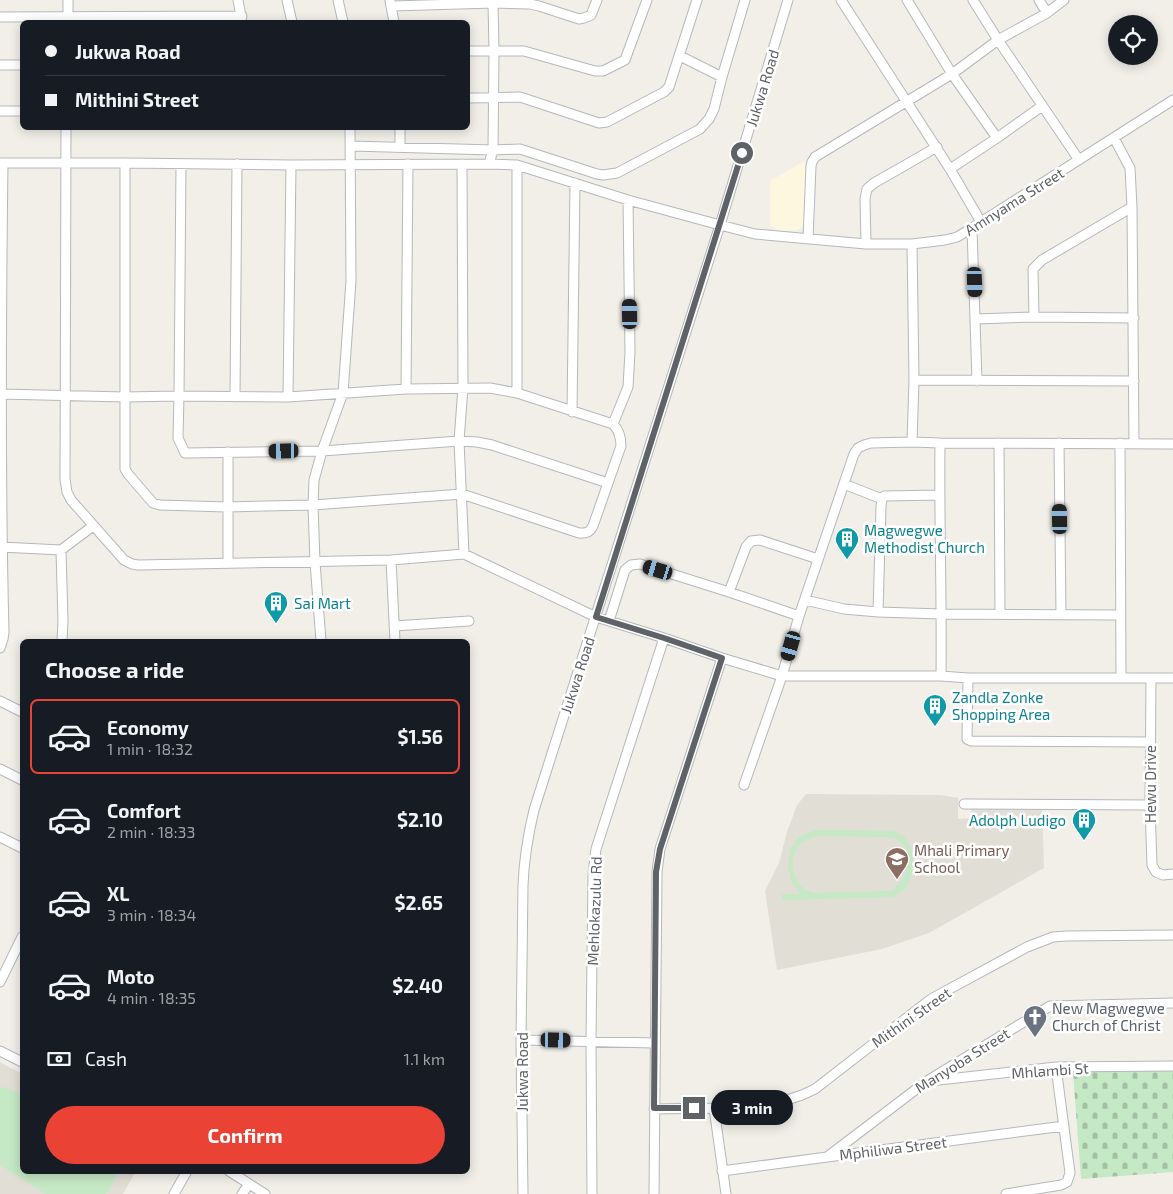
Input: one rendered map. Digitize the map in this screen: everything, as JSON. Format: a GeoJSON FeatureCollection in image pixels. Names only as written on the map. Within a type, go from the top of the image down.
{"type":"FeatureCollection","features":[{"type":"Feature","properties":{"kind":"street"},"geometry":{"type":"LineString","coordinates":[[68,0],[68,20]]}},
{"type":"Feature","properties":{"kind":"street"},"geometry":{"type":"LineString","coordinates":[[0,16],[68,20],[242,20],[238,0]]}},
{"type":"Feature","properties":{"kind":"street"},"geometry":{"type":"LineString","coordinates":[[287,0],[292,20]]}},
{"type":"Feature","properties":{"kind":"street"},"geometry":{"type":"LineString","coordinates":[[338,0],[342,20]]}},
{"type":"Feature","properties":{"kind":"street"},"geometry":{"type":"LineString","coordinates":[[394,20],[391,3],[534,5],[579,19],[591,15],[598,0]]}},
{"type":"Feature","properties":{"kind":"street"},"geometry":{"type":"LineString","coordinates":[[470,51],[524,51],[595,71],[603,71],[625,60],[647,0]]}},
{"type":"Feature","properties":{"kind":"street"},"geometry":{"type":"LineString","coordinates":[[470,98],[520,97],[599,122],[607,122],[666,90],[671,84],[697,0]]}},
{"type":"Feature","properties":{"kind":"street"},"geometry":{"type":"LineString","coordinates":[[351,146],[520,149],[597,174],[604,175],[617,172],[700,129],[709,119],[714,109],[745,0]]}},
{"type":"Feature","properties":{"kind":"street","name":"Jukwa Road"},"geometry":{"type":"LineString","coordinates":[[522,1194],[523,864],[527,841],[534,810],[720,226],[788,0]]}},
{"type":"Feature","properties":{"kind":"street"},"geometry":{"type":"LineString","coordinates":[[841,0],[937,147],[981,222]]}},
{"type":"Feature","properties":{"kind":"street"},"geometry":{"type":"LineString","coordinates":[[907,0],[952,74],[996,138]]}},
{"type":"Feature","properties":{"kind":"street"},"geometry":{"type":"LineString","coordinates":[[973,0],[1078,160]]}},
{"type":"Feature","properties":{"kind":"street"},"geometry":{"type":"LineString","coordinates":[[1039,0],[1046,13]]}},
{"type":"Feature","properties":{"kind":"street"},"geometry":{"type":"LineString","coordinates":[[808,239],[811,166],[813,160],[952,74],[998,40],[1046,13],[1064,0]]}},
{"type":"Feature","properties":{"kind":"street"},"geometry":{"type":"LineString","coordinates":[[489,164],[494,150],[493,3]]}},
{"type":"Feature","properties":{"kind":"street"},"geometry":{"type":"LineString","coordinates":[[680,56],[722,77]]}},
{"type":"Feature","properties":{"kind":"street"},"geometry":{"type":"LineString","coordinates":[[0,65],[20,65]]}},
{"type":"Feature","properties":{"kind":"street","name":"Amnyama Street"},"geometry":{"type":"LineString","coordinates":[[1,163],[517,165],[628,200],[755,234],[866,244],[912,244],[957,237],[1078,160],[1171,105]]}},
{"type":"Feature","properties":{"kind":"street"},"geometry":{"type":"LineString","coordinates":[[950,169],[1042,106]]}},
{"type":"Feature","properties":{"kind":"street"},"geometry":{"type":"LineString","coordinates":[[0,111],[20,111]]}},
{"type":"Feature","properties":{"kind":"street"},"geometry":{"type":"LineString","coordinates":[[66,130],[65,479],[67,492],[71,500],[124,560],[132,564],[392,560],[464,554],[609,622],[782,676],[1173,678]]}},
{"type":"Feature","properties":{"kind":"street"},"geometry":{"type":"LineString","coordinates":[[321,639],[315,562],[314,480],[322,451],[343,393],[351,281],[350,130]]}},
{"type":"Feature","properties":{"kind":"street"},"geometry":{"type":"LineString","coordinates":[[400,130],[400,147]]}},
{"type":"Feature","properties":{"kind":"street"},"geometry":{"type":"LineString","coordinates":[[1114,138],[1130,168],[1134,318],[1134,443]]}},
{"type":"Feature","properties":{"kind":"street"},"geometry":{"type":"LineString","coordinates":[[866,244],[865,198],[867,189],[874,183],[937,147]]}},
{"type":"Feature","properties":{"kind":"street"},"geometry":{"type":"LineString","coordinates":[[0,648],[4,632],[1,547],[0,394],[1,163]]}},
{"type":"Feature","properties":{"kind":"street"},"geometry":{"type":"LineString","coordinates":[[0,394],[125,397],[288,397],[463,387],[490,388],[517,393],[613,424],[619,433],[621,446],[593,526],[587,533],[579,532],[462,494],[313,505],[227,508],[160,505],[153,503],[125,469],[125,397],[125,163]]}},
{"type":"Feature","properties":{"kind":"street"},"geometry":{"type":"LineString","coordinates":[[181,164],[180,396],[178,438],[185,453],[322,451],[459,441],[477,442],[492,445],[608,483]]}},
{"type":"Feature","properties":{"kind":"street"},"geometry":{"type":"LineString","coordinates":[[235,397],[237,164]]}},
{"type":"Feature","properties":{"kind":"street"},"geometry":{"type":"LineString","coordinates":[[406,389],[408,164]]}},
{"type":"Feature","properties":{"kind":"street"},"geometry":{"type":"LineString","coordinates":[[462,164],[463,387],[459,441],[464,554]]}},
{"type":"Feature","properties":{"kind":"street"},"geometry":{"type":"LineString","coordinates":[[288,397],[291,165]]}},
{"type":"Feature","properties":{"kind":"street"},"geometry":{"type":"LineString","coordinates":[[517,165],[517,393]]}},
{"type":"Feature","properties":{"kind":"street"},"geometry":{"type":"LineString","coordinates":[[572,412],[574,183]]}},
{"type":"Feature","properties":{"kind":"street"},"geometry":{"type":"LineString","coordinates":[[613,424],[628,387],[630,352],[628,200]]}},
{"type":"Feature","properties":{"kind":"street"},"geometry":{"type":"LineString","coordinates":[[1034,317],[1033,269],[1042,260],[1132,207]]}},
{"type":"Feature","properties":{"kind":"street"},"geometry":{"type":"LineString","coordinates":[[972,228],[977,381]]}},
{"type":"Feature","properties":{"kind":"street"},"geometry":{"type":"LineString","coordinates":[[912,244],[914,380],[912,442]]}},
{"type":"Feature","properties":{"kind":"street"},"geometry":{"type":"LineString","coordinates":[[976,319],[1034,317],[1134,318]]}},
{"type":"Feature","properties":{"kind":"street"},"geometry":{"type":"LineString","coordinates":[[914,380],[1134,381]]}},
{"type":"Feature","properties":{"kind":"street"},"geometry":{"type":"LineString","coordinates":[[744,785],[782,676],[818,559],[854,454],[858,448],[871,443],[912,442],[1173,444]]}},
{"type":"Feature","properties":{"kind":"street"},"geometry":{"type":"LineString","coordinates":[[940,443],[941,676]]}},
{"type":"Feature","properties":{"kind":"street"},"geometry":{"type":"LineString","coordinates":[[999,443],[1000,614]]}},
{"type":"Feature","properties":{"kind":"street"},"geometry":{"type":"LineString","coordinates":[[1058,443],[1061,614]]}},
{"type":"Feature","properties":{"kind":"street"},"geometry":{"type":"LineString","coordinates":[[1120,443],[1121,678]]}},
{"type":"Feature","properties":{"kind":"street"},"geometry":{"type":"LineString","coordinates":[[228,452],[228,563]]}},
{"type":"Feature","properties":{"kind":"street"},"geometry":{"type":"LineString","coordinates":[[844,484],[882,499]]}},
{"type":"Feature","properties":{"kind":"street"},"geometry":{"type":"LineString","coordinates":[[878,612],[880,506],[882,499],[884,496],[939,495]]}},
{"type":"Feature","properties":{"kind":"street"},"geometry":{"type":"LineString","coordinates":[[1,547],[61,550],[93,526]]}},
{"type":"Feature","properties":{"kind":"street"},"geometry":{"type":"LineString","coordinates":[[729,592],[746,547],[752,541],[760,540],[818,559]]}},
{"type":"Feature","properties":{"kind":"street"},"geometry":{"type":"LineString","coordinates":[[61,550],[62,639]]}},
{"type":"Feature","properties":{"kind":"street"},"geometry":{"type":"LineString","coordinates":[[392,560],[395,639]]}},
{"type":"Feature","properties":{"kind":"street"},"geometry":{"type":"LineString","coordinates":[[609,622],[625,570],[631,565],[640,564],[799,616]]}},
{"type":"Feature","properties":{"kind":"street"},"geometry":{"type":"LineString","coordinates":[[805,600],[844,609],[878,612],[1120,615]]}},
{"type":"Feature","properties":{"kind":"street"},"geometry":{"type":"LineString","coordinates":[[394,626],[469,621]]}},
{"type":"Feature","properties":{"kind":"street","name":"Mehlokazulu Rd"},"geometry":{"type":"LineString","coordinates":[[592,1194],[591,1041],[593,874],[596,849],[664,638]]}},
{"type":"Feature","properties":{"kind":"street"},"geometry":{"type":"LineString","coordinates":[[654,1194],[656,872],[660,849],[722,658]]}},
{"type":"Feature","properties":{"kind":"street"},"geometry":{"type":"LineString","coordinates":[[968,678],[968,739],[971,741],[1150,742]]}},
{"type":"Feature","properties":{"kind":"street","name":"Hewu Drive"},"geometry":{"type":"LineString","coordinates":[[1150,678],[1152,865],[1156,872],[1163,875],[1173,874]]}},
{"type":"Feature","properties":{"kind":"street"},"geometry":{"type":"LineString","coordinates":[[0,701],[20,711]]}},
{"type":"Feature","properties":{"kind":"street"},"geometry":{"type":"LineString","coordinates":[[0,769],[20,779]]}},
{"type":"Feature","properties":{"kind":"street"},"geometry":{"type":"LineString","coordinates":[[964,804],[1150,805]]}},
{"type":"Feature","properties":{"kind":"street"},"geometry":{"type":"LineString","coordinates":[[0,837],[20,847]]}},
{"type":"Feature","properties":{"kind":"street","name":"Mithini Street"},"geometry":{"type":"LineString","coordinates":[[654,1108],[714,1108],[790,1099],[802,1095],[815,1089],[931,999],[1027,947],[1044,940],[1066,936],[1173,936]]}},
{"type":"Feature","properties":{"kind":"street"},"geometry":{"type":"LineString","coordinates":[[0,982],[20,941]]}},
{"type":"Feature","properties":{"kind":"street","name":"Manyoba Street"},"geometry":{"type":"LineString","coordinates":[[827,1157],[927,1081],[1050,1006],[1173,1003]]}},
{"type":"Feature","properties":{"kind":"street"},"geometry":{"type":"LineString","coordinates":[[521,1040],[655,1043]]}},
{"type":"Feature","properties":{"kind":"street"},"geometry":{"type":"LineString","coordinates":[[0,1051],[20,1061]]}},
{"type":"Feature","properties":{"kind":"street","name":"Mhlambi St"},"geometry":{"type":"LineString","coordinates":[[927,1081],[1056,1067],[1173,1066]]}},
{"type":"Feature","properties":{"kind":"street"},"geometry":{"type":"LineString","coordinates":[[1006,1194],[1061,1185],[1067,1182],[1070,1173],[1056,1067]]}},
{"type":"Feature","properties":{"kind":"street"},"geometry":{"type":"LineString","coordinates":[[714,1108],[726,1194]]}},
{"type":"Feature","properties":{"kind":"street","name":"Mphiliwa Street"},"geometry":{"type":"LineString","coordinates":[[722,1172],[1064,1126]]}},
{"type":"Feature","properties":{"kind":"street"},"geometry":{"type":"LineString","coordinates":[[174,1194],[185,1174]]}},
{"type":"Feature","properties":{"kind":"street"},"geometry":{"type":"LineString","coordinates":[[234,1174],[264,1194]]}},
{"type":"Feature","properties":{"kind":"street"},"geometry":{"type":"LineString","coordinates":[[242,1194],[249,1184]]}},
{"type":"Feature","properties":{"kind":"shaded area"},"geometry":{"type":"Polygon","coordinates":[[[805,161],[805,225],[798,230],[781,231],[770,226],[770,181],[805,161]]]}},
{"type":"Feature","properties":{"kind":"shaded area","name":"Mhali Primary School"},"geometry":{"type":"Polygon","coordinates":[[[806,794],[941,795],[958,798],[958,819],[972,818],[971,809],[1042,809],[1044,868],[929,933],[882,949],[777,970],[765,891],[779,863],[787,832],[797,805],[806,794]]]}},
{"type":"Feature","properties":{"kind":"shaded area"},"geometry":{"type":"Polygon","coordinates":[[[0,1062],[20,1073],[20,1174],[134,1174],[123,1194],[0,1194],[0,1062]]]}},
{"type":"Feature","properties":{"kind":"green space"},"geometry":{"type":"Polygon","coordinates":[[[815,830],[893,831],[905,837],[912,851],[913,871],[906,888],[893,897],[782,900],[782,894],[801,894],[792,883],[788,867],[790,850],[798,838],[815,830]],[[816,836],[806,840],[797,848],[793,859],[794,872],[798,883],[813,893],[891,891],[904,876],[907,860],[905,846],[896,839],[887,837],[816,836]]]}},
{"type":"Feature","properties":{"kind":"green space"},"geometry":{"type":"Polygon","coordinates":[[[1173,1071],[1173,1172],[1081,1179],[1073,1072],[1173,1071]]]}},
{"type":"Feature","properties":{"kind":"green space"},"geometry":{"type":"Polygon","coordinates":[[[4,1087],[20,1093],[20,1174],[118,1174],[109,1191],[105,1194],[46,1194],[0,1165],[0,1088],[4,1087]]]}},
{"type":"Feature","properties":{"kind":"place","name":"Magwegwe Methodist Church"},"geometry":{"type":"Point","coordinates":[847,560]}},
{"type":"Feature","properties":{"kind":"place","name":"Sai Mart"},"geometry":{"type":"Point","coordinates":[276,624]}},
{"type":"Feature","properties":{"kind":"place","name":"Zandla Zonke Shopping Area"},"geometry":{"type":"Point","coordinates":[935,727]}},
{"type":"Feature","properties":{"kind":"place","name":"Adolph Ludigo"},"geometry":{"type":"Point","coordinates":[1084,841]}},
{"type":"Feature","properties":{"kind":"place","name":"Mhali Primary School"},"geometry":{"type":"Point","coordinates":[897,880]}},
{"type":"Feature","properties":{"kind":"place","name":"New Magwegwe Church of Christ"},"geometry":{"type":"Point","coordinates":[1035,1038]}},
{"type":"Feature","properties":{"kind":"route"},"geometry":{"type":"LineString","coordinates":[[694,1108],[654,1108],[656,872],[660,849],[722,658],[596,617],[742,153]]}}]}
